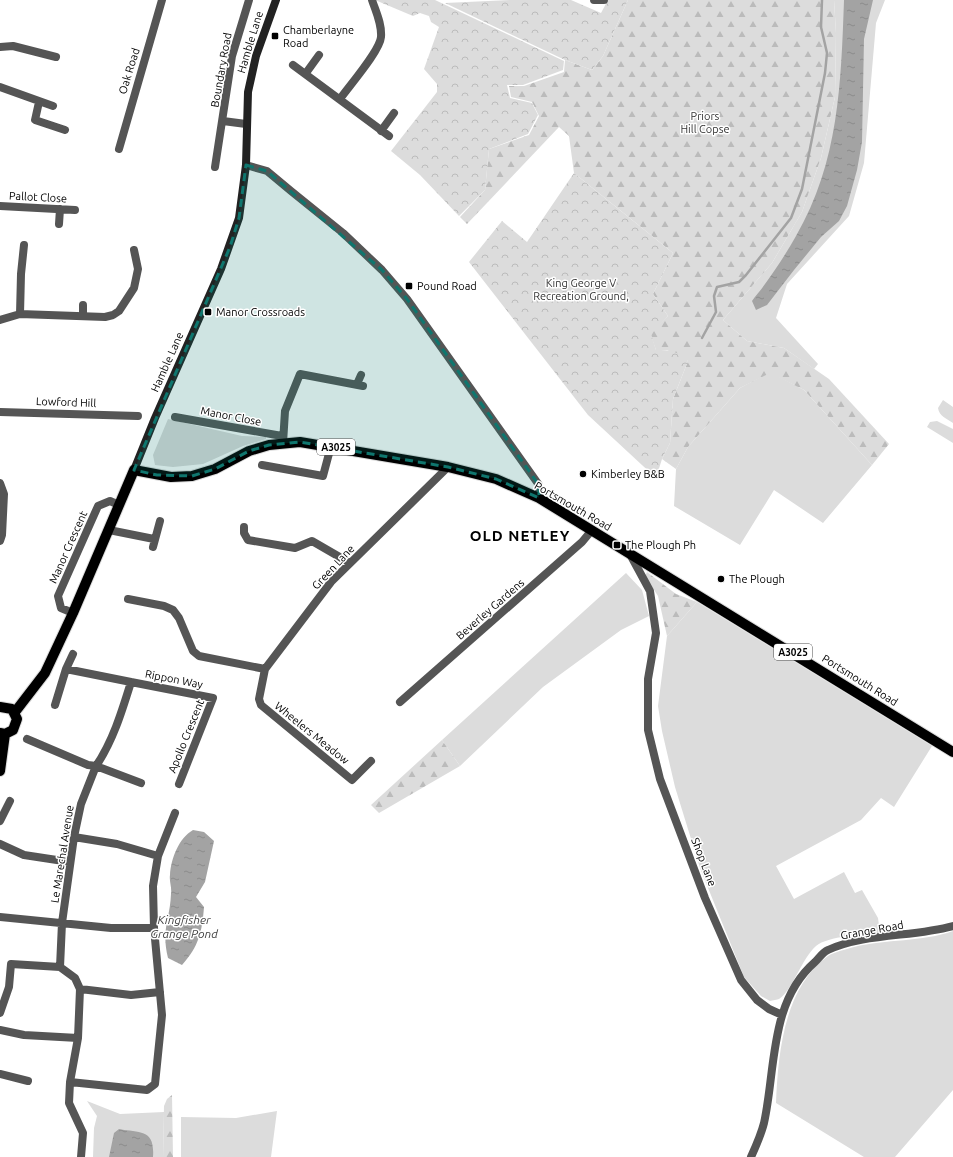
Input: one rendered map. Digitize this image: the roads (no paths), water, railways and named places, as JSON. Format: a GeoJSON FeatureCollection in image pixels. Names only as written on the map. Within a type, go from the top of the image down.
{"type":"FeatureCollection","features":[{"type":"Feature","properties":{"kind":"main road","name":"Hamble Lane"},"geometry":{"type":"LineString","coordinates":[[15,712],[45,674],[120,505],[155,418],[230,246],[239,218],[246,165],[248,92],[256,56],[276,0]]}},
{"type":"Feature","properties":{"kind":"main road","name":"Portsmouth Road"},"geometry":{"type":"LineString","coordinates":[[134,470],[171,477],[192,476],[215,469],[249,451],[282,439],[331,446],[448,467],[496,479],[539,498],[631,556],[773,640],[953,752]]}},
{"type":"Feature","properties":{"kind":"main road"},"geometry":{"type":"LineString","coordinates":[[0,707],[7,707],[15,712],[17,719],[16,727],[10,733],[2,734],[0,771]]}},
{"type":"Feature","properties":{"kind":"street","name":"Oak Road"},"geometry":{"type":"LineString","coordinates":[[119,149],[162,0]]}},
{"type":"Feature","properties":{"kind":"street","name":"Boundary Road"},"geometry":{"type":"LineString","coordinates":[[215,167],[232,56],[249,0]]}},
{"type":"Feature","properties":{"kind":"street"},"geometry":{"type":"LineString","coordinates":[[340,99],[374,52],[380,41],[379,20],[372,0]]}},
{"type":"Feature","properties":{"kind":"street"},"geometry":{"type":"LineString","coordinates":[[594,0],[604,0]]}},
{"type":"Feature","properties":{"kind":"street"},"geometry":{"type":"LineString","coordinates":[[0,47],[13,46],[56,57]]}},
{"type":"Feature","properties":{"kind":"street"},"geometry":{"type":"LineString","coordinates":[[306,73],[319,55]]}},
{"type":"Feature","properties":{"kind":"street"},"geometry":{"type":"LineString","coordinates":[[293,65],[306,73],[389,136]]}},
{"type":"Feature","properties":{"kind":"street"},"geometry":{"type":"LineString","coordinates":[[0,87],[52,106]]}},
{"type":"Feature","properties":{"kind":"street"},"geometry":{"type":"LineString","coordinates":[[39,102],[35,120],[65,130]]}},
{"type":"Feature","properties":{"kind":"street"},"geometry":{"type":"LineString","coordinates":[[381,131],[394,113]]}},
{"type":"Feature","properties":{"kind":"street","name":"Boundary Road"},"geometry":{"type":"LineString","coordinates":[[223,121],[246,124]]}},
{"type":"Feature","properties":{"kind":"street"},"geometry":{"type":"LineString","coordinates":[[246,165],[267,171],[343,233],[407,299],[539,485],[539,498]]}},
{"type":"Feature","properties":{"kind":"street","name":"Pallot Close"},"geometry":{"type":"LineString","coordinates":[[0,206],[75,210]]}},
{"type":"Feature","properties":{"kind":"street"},"geometry":{"type":"LineString","coordinates":[[59,224],[60,209]]}},
{"type":"Feature","properties":{"kind":"street"},"geometry":{"type":"LineString","coordinates":[[20,314],[21,274],[24,245]]}},
{"type":"Feature","properties":{"kind":"street"},"geometry":{"type":"LineString","coordinates":[[0,320],[20,314],[113,316],[119,312],[134,288],[138,269],[134,250]]}},
{"type":"Feature","properties":{"kind":"street"},"geometry":{"type":"LineString","coordinates":[[83,305],[83,316]]}},
{"type":"Feature","properties":{"kind":"street"},"geometry":{"type":"LineString","coordinates":[[282,439],[285,411],[300,374],[360,385],[361,375]]}},
{"type":"Feature","properties":{"kind":"street","name":"Lowford Hill"},"geometry":{"type":"LineString","coordinates":[[0,412],[134,418]]}},
{"type":"Feature","properties":{"kind":"street","name":"Manor Close"},"geometry":{"type":"LineString","coordinates":[[175,417],[282,439]]}},
{"type":"Feature","properties":{"kind":"street"},"geometry":{"type":"LineString","coordinates":[[262,466],[323,476],[331,446]]}},
{"type":"Feature","properties":{"kind":"street","name":"Green Lane"},"geometry":{"type":"LineString","coordinates":[[259,699],[264,669],[331,582],[448,467]]}},
{"type":"Feature","properties":{"kind":"street"},"geometry":{"type":"LineString","coordinates":[[0,483],[4,494],[2,535],[0,541]]}},
{"type":"Feature","properties":{"kind":"street","name":"Manor Crescent"},"geometry":{"type":"LineString","coordinates":[[73,613],[61,608],[58,596],[98,506],[110,501],[120,505]]}},
{"type":"Feature","properties":{"kind":"street"},"geometry":{"type":"LineString","coordinates":[[109,530],[154,543],[160,522]]}},
{"type":"Feature","properties":{"kind":"street"},"geometry":{"type":"LineString","coordinates":[[244,527],[244,532],[248,540],[295,548],[312,541],[350,563]]}},
{"type":"Feature","properties":{"kind":"street","name":"Beverley Gardens"},"geometry":{"type":"LineString","coordinates":[[400,702],[582,542],[592,530]]}},
{"type":"Feature","properties":{"kind":"street","name":"Shop Lane"},"geometry":{"type":"LineString","coordinates":[[631,556],[650,591],[656,633],[648,679],[648,730],[660,779],[705,898],[741,980],[757,1000],[769,1009],[782,1015]]}},
{"type":"Feature","properties":{"kind":"street"},"geometry":{"type":"LineString","coordinates":[[128,599],[164,606],[173,610],[179,618],[193,651],[199,656],[264,669]]}},
{"type":"Feature","properties":{"kind":"street"},"geometry":{"type":"LineString","coordinates":[[55,705],[66,669],[74,654]]}},
{"type":"Feature","properties":{"kind":"street","name":"Rippon Way"},"geometry":{"type":"LineString","coordinates":[[66,669],[213,698]]}},
{"type":"Feature","properties":{"kind":"street","name":"Le Marechal Avenue"},"geometry":{"type":"LineString","coordinates":[[60,968],[62,923],[70,862],[81,804],[96,766],[105,753],[131,682]]}},
{"type":"Feature","properties":{"kind":"street","name":"Apollo Crescent"},"geometry":{"type":"LineString","coordinates":[[179,784],[213,698]]}},
{"type":"Feature","properties":{"kind":"street","name":"Wheelers Meadow"},"geometry":{"type":"LineString","coordinates":[[259,699],[261,705],[275,718],[352,780],[371,761]]}},
{"type":"Feature","properties":{"kind":"street"},"geometry":{"type":"LineString","coordinates":[[27,739],[88,765],[96,766],[141,783]]}},
{"type":"Feature","properties":{"kind":"street"},"geometry":{"type":"LineString","coordinates":[[0,821],[10,801]]}},
{"type":"Feature","properties":{"kind":"street"},"geometry":{"type":"LineString","coordinates":[[70,1082],[147,1090],[152,1088],[157,1079],[162,1022],[154,928],[153,886],[158,856],[175,813]]}},
{"type":"Feature","properties":{"kind":"street"},"geometry":{"type":"LineString","coordinates":[[74,837],[117,844],[158,856]]}},
{"type":"Feature","properties":{"kind":"street"},"geometry":{"type":"LineString","coordinates":[[0,844],[24,855],[70,862]]}},
{"type":"Feature","properties":{"kind":"street"},"geometry":{"type":"LineString","coordinates":[[0,916],[111,928],[154,928]]}},
{"type":"Feature","properties":{"kind":"street","name":"Grange Road"},"geometry":{"type":"LineString","coordinates":[[782,1015],[788,998],[806,969],[827,950],[853,942],[918,933],[953,926]]}},
{"type":"Feature","properties":{"kind":"street"},"geometry":{"type":"LineString","coordinates":[[0,1013],[9,987],[11,964],[60,968],[75,978],[80,989],[78,1038],[70,1082],[69,1103],[83,1133],[81,1157]]}},
{"type":"Feature","properties":{"kind":"street"},"geometry":{"type":"LineString","coordinates":[[80,989],[131,995],[160,992]]}},
{"type":"Feature","properties":{"kind":"street"},"geometry":{"type":"LineString","coordinates":[[751,1157],[764,1123],[782,1015]]}},
{"type":"Feature","properties":{"kind":"street"},"geometry":{"type":"LineString","coordinates":[[0,1030],[24,1035],[78,1038]]}},
{"type":"Feature","properties":{"kind":"street"},"geometry":{"type":"LineString","coordinates":[[0,1074],[28,1081]]}},
{"type":"Feature","properties":{"kind":"water"},"geometry":{"type":"Polygon","coordinates":[[[844,0],[873,0],[864,39],[862,142],[857,170],[847,206],[839,221],[821,237],[767,305],[756,310],[752,301],[796,236],[810,208],[821,180],[829,151],[839,92],[844,0]]]}},
{"type":"Feature","properties":{"kind":"water","name":"Kingfisher Grange Pond"},"geometry":{"type":"Polygon","coordinates":[[[193,830],[204,832],[214,841],[205,882],[196,897],[204,907],[201,931],[196,945],[182,965],[168,958],[166,948],[165,940],[171,891],[170,877],[174,855],[180,843],[193,830]]]}},
{"type":"Feature","properties":{"kind":"water"},"geometry":{"type":"Polygon","coordinates":[[[119,1129],[140,1132],[149,1137],[152,1141],[153,1157],[109,1157],[114,1133],[119,1129]]]}},
{"type":"Feature","properties":{"kind":"waterway"},"geometry":{"type":"LineString","coordinates":[[702,338],[716,312],[714,296],[717,287],[739,282],[746,275],[791,218],[802,189],[825,73],[827,53],[821,27],[822,0]]}},
{"type":"Feature","properties":{"kind":"place","name":"Chamberlayne Road"},"geometry":{"type":"Point","coordinates":[275,36]}},
{"type":"Feature","properties":{"kind":"place","name":"Pound Road"},"geometry":{"type":"Point","coordinates":[409,286]}},
{"type":"Feature","properties":{"kind":"place","name":"Manor Crossroads"},"geometry":{"type":"Point","coordinates":[208,312]}},
{"type":"Feature","properties":{"kind":"place","name":"Kimberley B&B"},"geometry":{"type":"Point","coordinates":[583,474]}},
{"type":"Feature","properties":{"kind":"place","name":"The Plough Ph"},"geometry":{"type":"Point","coordinates":[617,545]}},
{"type":"Feature","properties":{"kind":"place","name":"The Plough"},"geometry":{"type":"Point","coordinates":[721,579]}},
{"type":"Feature","properties":{"kind":"district","name":"OLD NETLEY"},"geometry":{"type":"Point","coordinates":[520,536]}},
{"type":"Feature","properties":{"kind":"park label","name":"Priors Hill Copse"},"geometry":{"type":"Point","coordinates":[705,122]}},
{"type":"Feature","properties":{"kind":"park label","name":"King George V Recreation Ground,"},"geometry":{"type":"Point","coordinates":[581,289]}}]}
